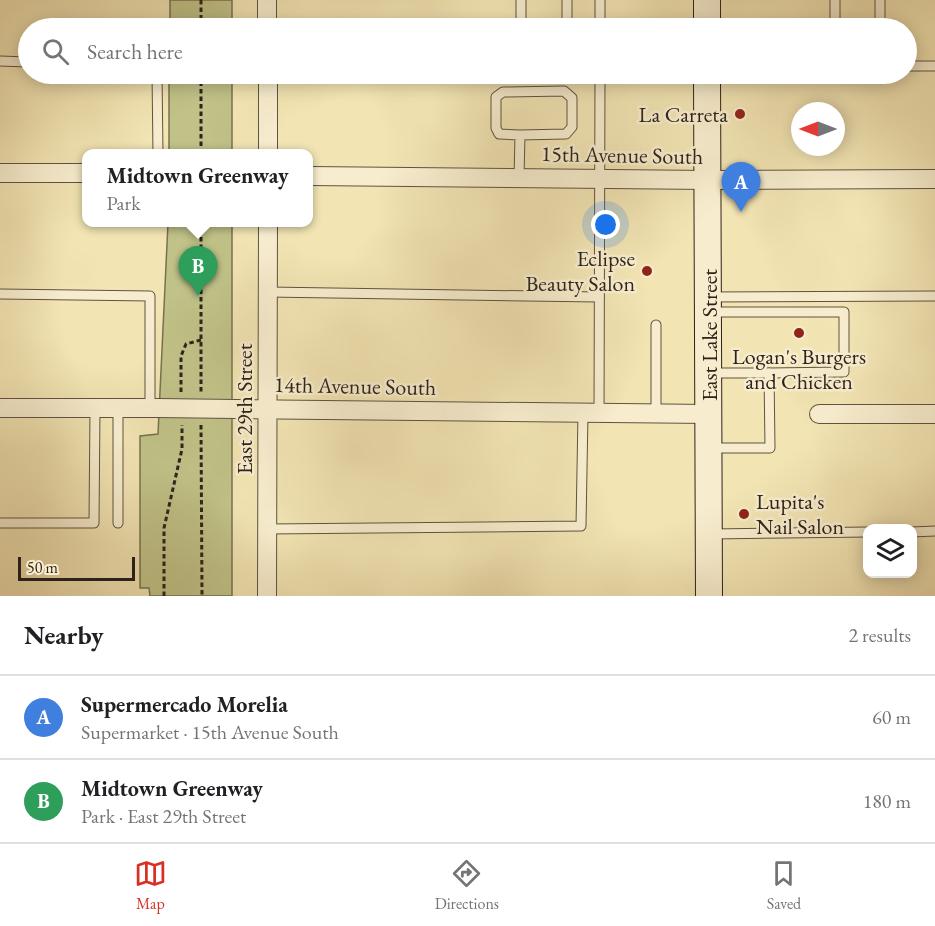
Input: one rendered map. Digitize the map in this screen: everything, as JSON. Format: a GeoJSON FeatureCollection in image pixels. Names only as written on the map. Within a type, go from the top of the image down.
{"type":"FeatureCollection","features":[{"type":"Feature","properties":{"kind":"main road"},"geometry":{"type":"LineString","coordinates":[[707,0],[707,18]]}},
{"type":"Feature","properties":{"kind":"main road","name":"East Lake Street"},"geometry":{"type":"LineString","coordinates":[[707,84],[709,596]]}},
{"type":"Feature","properties":{"kind":"street"},"geometry":{"type":"LineString","coordinates":[[267,0],[267,18]]}},
{"type":"Feature","properties":{"kind":"street"},"geometry":{"type":"LineString","coordinates":[[268,84],[268,149]]}},
{"type":"Feature","properties":{"kind":"street"},"geometry":{"type":"LineString","coordinates":[[0,173],[82,173]]}},
{"type":"Feature","properties":{"kind":"street","name":"15th Avenue South"},"geometry":{"type":"LineString","coordinates":[[313,176],[708,180],[935,179]]}},
{"type":"Feature","properties":{"kind":"street","name":"East 29th Street"},"geometry":{"type":"LineString","coordinates":[[267,596],[268,227]]}},
{"type":"Feature","properties":{"kind":"street","name":"14th Avenue South"},"geometry":{"type":"LineString","coordinates":[[0,408],[709,414]]}},
{"type":"Feature","properties":{"kind":"street"},"geometry":{"type":"LineString","coordinates":[[819,414],[935,414]]}},
{"type":"Feature","properties":{"kind":"lane"},"geometry":{"type":"LineString","coordinates":[[521,0],[521,18]]}},
{"type":"Feature","properties":{"kind":"lane"},"geometry":{"type":"LineString","coordinates":[[567,0],[567,18]]}},
{"type":"Feature","properties":{"kind":"lane"},"geometry":{"type":"LineString","coordinates":[[600,0],[600,18]]}},
{"type":"Feature","properties":{"kind":"lane"},"geometry":{"type":"LineString","coordinates":[[835,0],[835,18]]}},
{"type":"Feature","properties":{"kind":"lane"},"geometry":{"type":"LineString","coordinates":[[880,0],[880,18]]}},
{"type":"Feature","properties":{"kind":"lane"},"geometry":{"type":"LineString","coordinates":[[0,61],[18,62]]}},
{"type":"Feature","properties":{"kind":"lane"},"geometry":{"type":"LineString","coordinates":[[917,66],[935,66]]}},
{"type":"Feature","properties":{"kind":"lane"},"geometry":{"type":"LineString","coordinates":[[157,84],[158,149]]}},
{"type":"Feature","properties":{"kind":"lane"},"geometry":{"type":"LineString","coordinates":[[268,529],[581,526],[599,297],[600,84]]}},
{"type":"Feature","properties":{"kind":"lane"},"geometry":{"type":"LineString","coordinates":[[564,91],[572,98],[573,127],[566,134],[520,135],[499,134],[496,128],[496,97],[502,92],[564,91]]}},
{"type":"Feature","properties":{"kind":"lane"},"geometry":{"type":"LineString","coordinates":[[519,178],[520,135]]}},
{"type":"Feature","properties":{"kind":"lane"},"geometry":{"type":"LineString","coordinates":[[268,292],[599,297]]}},
{"type":"Feature","properties":{"kind":"lane"},"geometry":{"type":"LineString","coordinates":[[0,294],[150,296],[154,408]]}},
{"type":"Feature","properties":{"kind":"lane"},"geometry":{"type":"LineString","coordinates":[[709,305],[935,296]]}},
{"type":"Feature","properties":{"kind":"lane"},"geometry":{"type":"LineString","coordinates":[[709,305],[844,312],[844,372],[709,373]]}},
{"type":"Feature","properties":{"kind":"lane"},"geometry":{"type":"LineString","coordinates":[[656,325],[656,414]]}},
{"type":"Feature","properties":{"kind":"lane"},"geometry":{"type":"LineString","coordinates":[[709,448],[770,448],[769,373]]}},
{"type":"Feature","properties":{"kind":"lane"},"geometry":{"type":"LineString","coordinates":[[0,523],[94,524],[95,408]]}},
{"type":"Feature","properties":{"kind":"lane"},"geometry":{"type":"LineString","coordinates":[[118,408],[118,523]]}},
{"type":"Feature","properties":{"kind":"lane"},"geometry":{"type":"LineString","coordinates":[[917,532],[935,531]]}},
{"type":"Feature","properties":{"kind":"lane"},"geometry":{"type":"LineString","coordinates":[[710,534],[863,532]]}},
{"type":"Feature","properties":{"kind":"path"},"geometry":{"type":"LineString","coordinates":[[201,0],[201,18]]}},
{"type":"Feature","properties":{"kind":"path"},"geometry":{"type":"LineString","coordinates":[[201,84],[201,149]]}},
{"type":"Feature","properties":{"kind":"path"},"geometry":{"type":"LineString","coordinates":[[201,227],[201,399]]}},
{"type":"Feature","properties":{"kind":"path"},"geometry":{"type":"LineString","coordinates":[[181,402],[181,356],[186,344],[201,340]]}},
{"type":"Feature","properties":{"kind":"path"},"geometry":{"type":"LineString","coordinates":[[164,596],[164,528],[182,449],[182,414]]}},
{"type":"Feature","properties":{"kind":"path"},"geometry":{"type":"LineString","coordinates":[[201,422],[202,596]]}},
{"type":"Feature","properties":{"kind":"green space"},"geometry":{"type":"Polygon","coordinates":[[[170,0],[232,0],[232,18],[170,18],[170,0]]]}},
{"type":"Feature","properties":{"kind":"green space"},"geometry":{"type":"Polygon","coordinates":[[[169,84],[232,84],[232,149],[169,149],[169,84]]]}},
{"type":"Feature","properties":{"kind":"green space"},"geometry":{"type":"Polygon","coordinates":[[[168,227],[232,227],[232,596],[150,596],[149,588],[140,588],[140,436],[158,434],[168,227]]]}},
{"type":"Feature","properties":{"kind":"place","name":"La Carreta"},"geometry":{"type":"Point","coordinates":[740,114]}},
{"type":"Feature","properties":{"kind":"place","name":"Supermercado Morelia"},"geometry":{"type":"Point","coordinates":[741,212]}},
{"type":"Feature","properties":{"kind":"place","name":"Eclipse Beauty Salon"},"geometry":{"type":"Point","coordinates":[647,271]}},
{"type":"Feature","properties":{"kind":"place","name":"Midtown Greenway"},"geometry":{"type":"Point","coordinates":[198,296]}},
{"type":"Feature","properties":{"kind":"place","name":"Logan's Burgers and Chicken"},"geometry":{"type":"Point","coordinates":[799,333]}},
{"type":"Feature","properties":{"kind":"place","name":"Lupita's Nail Salon"},"geometry":{"type":"Point","coordinates":[744,514]}}]}
